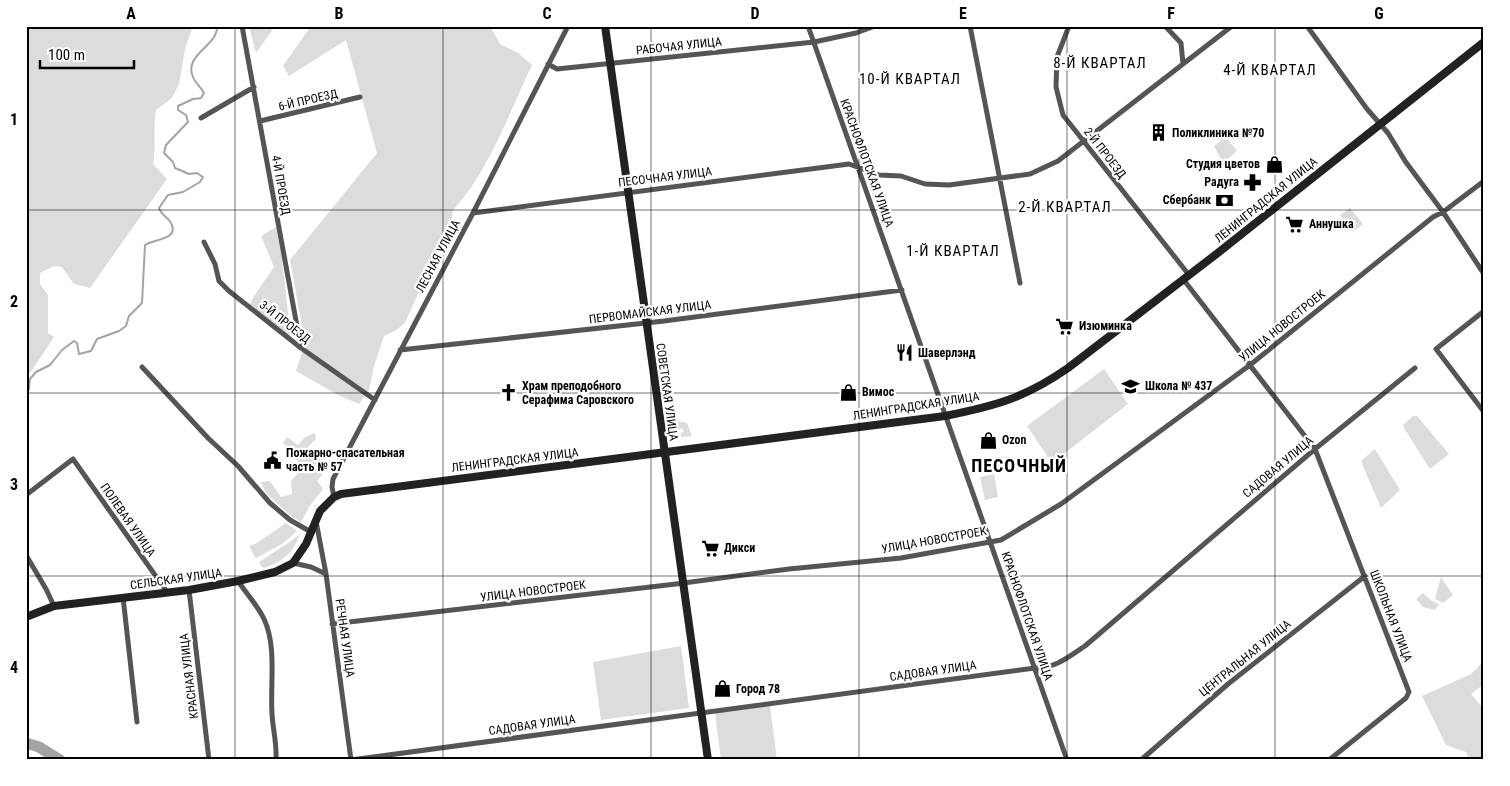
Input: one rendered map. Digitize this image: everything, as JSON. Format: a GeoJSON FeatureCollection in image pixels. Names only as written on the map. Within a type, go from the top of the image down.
{"type":"FeatureCollection","features":[{"type":"Feature","properties":{"kind":"main road","name":"СОВЕТСКАЯ УЛИЦА"},"geometry":{"type":"LineString","coordinates":[[605,26],[708,760]]}},
{"type":"Feature","properties":{"kind":"main road","name":"ЛЕНИНГРАДСКАЯ УЛИЦА"},"geometry":{"type":"LineString","coordinates":[[316,520],[327,502],[334,497],[352,492],[945,416],[1009,401],[1048,382],[1186,277],[1484,42]]}},
{"type":"Feature","properties":{"kind":"main road"},"geometry":{"type":"LineString","coordinates":[[293,563],[300,555],[316,520]]}},
{"type":"Feature","properties":{"kind":"main road","name":"СЕЛЬСКАЯ УЛИЦА"},"geometry":{"type":"LineString","coordinates":[[26,617],[54,606],[189,590],[238,581],[275,572],[293,563]]}},
{"type":"Feature","properties":{"kind":"street","name":"4-Й ПРОЕЗД"},"geometry":{"type":"LineString","coordinates":[[242,26],[301,348]]}},
{"type":"Feature","properties":{"kind":"street","name":"ЛЕСНАЯ УЛИЦА"},"geometry":{"type":"LineString","coordinates":[[334,497],[333,479],[473,213],[568,26]]}},
{"type":"Feature","properties":{"kind":"street","name":"КРАСНОФЛОТСКАЯ УЛИЦА"},"geometry":{"type":"LineString","coordinates":[[808,26],[1067,760]]}},
{"type":"Feature","properties":{"kind":"street","name":"РАБОЧАЯ УЛИЦА"},"geometry":{"type":"LineString","coordinates":[[548,64],[558,69],[814,42],[856,33],[875,26]]}},
{"type":"Feature","properties":{"kind":"street"},"geometry":{"type":"LineString","coordinates":[[970,26],[1020,283]]}},
{"type":"Feature","properties":{"kind":"street","name":"2-Й ПРОЕЗД"},"geometry":{"type":"LineString","coordinates":[[1069,26],[1057,57],[1056,87],[1063,115],[1250,365]]}},
{"type":"Feature","properties":{"kind":"street"},"geometry":{"type":"LineString","coordinates":[[1165,26],[1182,43],[1183,64]]}},
{"type":"Feature","properties":{"kind":"street","name":"ПЕСОЧНАЯ УЛИЦА"},"geometry":{"type":"LineString","coordinates":[[473,213],[849,164],[879,174],[901,176],[925,184],[949,185],[1030,174],[1058,161],[1232,26]]}},
{"type":"Feature","properties":{"kind":"street"},"geometry":{"type":"LineString","coordinates":[[1307,26],[1365,106],[1388,133],[1405,161],[1443,212],[1484,274]]}},
{"type":"Feature","properties":{"kind":"street"},"geometry":{"type":"LineString","coordinates":[[202,118],[254,87]]}},
{"type":"Feature","properties":{"kind":"street","name":"6-Й ПРОЕЗД"},"geometry":{"type":"LineString","coordinates":[[260,121],[360,97]]}},
{"type":"Feature","properties":{"kind":"street","name":"УЛИЦА НОВОСТРОЕК"},"geometry":{"type":"LineString","coordinates":[[332,624],[789,569],[901,558],[1001,540],[1061,504],[1250,365],[1433,217],[1443,212],[1484,181]]}},
{"type":"Feature","properties":{"kind":"street","name":"3-Й ПРОЕЗД"},"geometry":{"type":"LineString","coordinates":[[204,242],[215,264],[220,281],[229,291],[301,348],[375,400]]}},
{"type":"Feature","properties":{"kind":"street","name":"ПЕРВОМАЙСКАЯ УЛИЦА"},"geometry":{"type":"LineString","coordinates":[[400,350],[646,323],[902,290]]}},
{"type":"Feature","properties":{"kind":"street"},"geometry":{"type":"LineString","coordinates":[[1484,311],[1436,349],[1484,412]]}},
{"type":"Feature","properties":{"kind":"street","name":"ШКОЛЬНАЯ УЛИЦА"},"geometry":{"type":"LineString","coordinates":[[1250,365],[1315,449],[1409,692],[1406,698],[1329,760]]}},
{"type":"Feature","properties":{"kind":"street"},"geometry":{"type":"LineString","coordinates":[[142,367],[208,438],[238,466],[270,502],[290,520],[311,532]]}},
{"type":"Feature","properties":{"kind":"street","name":"САДОВАЯ УЛИЦА"},"geometry":{"type":"LineString","coordinates":[[351,760],[701,712],[1044,668],[1085,646],[1315,449],[1415,368]]}},
{"type":"Feature","properties":{"kind":"street","name":"ПОЛЕВАЯ УЛИЦА"},"geometry":{"type":"LineString","coordinates":[[26,495],[73,458],[166,592]]}},
{"type":"Feature","properties":{"kind":"street","name":"РЕЧНАЯ УЛИЦА"},"geometry":{"type":"LineString","coordinates":[[316,520],[326,574],[351,760]]}},
{"type":"Feature","properties":{"kind":"street"},"geometry":{"type":"LineString","coordinates":[[26,555],[54,606]]}},
{"type":"Feature","properties":{"kind":"street"},"geometry":{"type":"LineString","coordinates":[[293,563],[312,567],[326,574]]}},
{"type":"Feature","properties":{"kind":"street","name":"ЦЕНТРАЛЬНАЯ УЛИЦА"},"geometry":{"type":"LineString","coordinates":[[1141,760],[1228,684],[1365,576]]}},
{"type":"Feature","properties":{"kind":"street"},"geometry":{"type":"LineString","coordinates":[[238,581],[264,620],[268,636],[272,660],[272,716],[277,746],[276,760]]}},
{"type":"Feature","properties":{"kind":"street","name":"КРАСНАЯ УЛИЦА"},"geometry":{"type":"LineString","coordinates":[[189,590],[209,760]]}},
{"type":"Feature","properties":{"kind":"street"},"geometry":{"type":"LineString","coordinates":[[123,597],[137,722]]}},
{"type":"Feature","properties":{"kind":"shaded area"},"geometry":{"type":"Polygon","coordinates":[[[26,26],[193,26],[185,49],[179,84],[172,98],[156,110],[153,164],[167,179],[90,288],[74,284],[62,267],[54,266],[40,273],[40,284],[48,295],[48,333],[54,337],[26,379],[26,26]]]}},
{"type":"Feature","properties":{"kind":"shaded area"},"geometry":{"type":"Polygon","coordinates":[[[249,26],[275,26],[256,53],[249,26]]]}},
{"type":"Feature","properties":{"kind":"shaded area"},"geometry":{"type":"Polygon","coordinates":[[[311,26],[490,26],[500,44],[518,53],[532,65],[488,159],[478,177],[453,210],[452,218],[405,323],[395,331],[384,336],[374,366],[369,390],[359,404],[338,395],[296,371],[305,343],[290,260],[377,153],[346,40],[289,76],[283,66],[311,26]]]}},
{"type":"Feature","properties":{"kind":"shaded area"},"geometry":{"type":"Polygon","coordinates":[[[1226,137],[1237,151],[1223,163],[1214,146],[1226,137]]]}},
{"type":"Feature","properties":{"kind":"shaded area"},"geometry":{"type":"Polygon","coordinates":[[[1350,208],[1363,224],[1353,232],[1340,215],[1350,208]]]}},
{"type":"Feature","properties":{"kind":"shaded area"},"geometry":{"type":"Polygon","coordinates":[[[276,227],[282,259],[291,340],[249,306],[274,267],[261,236],[276,227]]]}},
{"type":"Feature","properties":{"kind":"shaded area"},"geometry":{"type":"Polygon","coordinates":[[[1104,369],[1128,404],[1052,463],[1027,426],[1104,369]]]}},
{"type":"Feature","properties":{"kind":"shaded area"},"geometry":{"type":"Polygon","coordinates":[[[1413,416],[1417,416],[1449,454],[1430,469],[1403,425],[1413,416]]]}},
{"type":"Feature","properties":{"kind":"shaded area"},"geometry":{"type":"Polygon","coordinates":[[[672,420],[687,423],[692,436],[681,437],[681,433],[684,431],[682,428],[674,432],[672,420]]]}},
{"type":"Feature","properties":{"kind":"shaded area"},"geometry":{"type":"Polygon","coordinates":[[[315,433],[316,439],[308,447],[311,457],[320,459],[322,475],[317,481],[323,489],[311,504],[301,522],[291,516],[266,493],[261,482],[270,481],[281,497],[292,494],[291,481],[303,467],[283,443],[287,437],[298,445],[305,437],[315,433]]]}},
{"type":"Feature","properties":{"kind":"shaded area"},"geometry":{"type":"Polygon","coordinates":[[[1375,449],[1400,490],[1381,508],[1362,464],[1362,460],[1375,449]]]}},
{"type":"Feature","properties":{"kind":"shaded area"},"geometry":{"type":"Polygon","coordinates":[[[994,474],[998,497],[985,500],[980,477],[994,474]]]}},
{"type":"Feature","properties":{"kind":"shaded area"},"geometry":{"type":"Polygon","coordinates":[[[286,523],[297,531],[282,544],[256,558],[249,546],[257,543],[286,523]]]}},
{"type":"Feature","properties":{"kind":"shaded area"},"geometry":{"type":"Polygon","coordinates":[[[300,534],[287,556],[264,568],[261,566],[259,562],[300,534]]]}},
{"type":"Feature","properties":{"kind":"shaded area"},"geometry":{"type":"Polygon","coordinates":[[[1441,577],[1453,595],[1443,603],[1435,599],[1441,577]]]}},
{"type":"Feature","properties":{"kind":"shaded area"},"geometry":{"type":"Polygon","coordinates":[[[1423,593],[1439,604],[1435,610],[1423,607],[1416,599],[1423,593]]]}},
{"type":"Feature","properties":{"kind":"shaded area"},"geometry":{"type":"Polygon","coordinates":[[[681,646],[689,708],[601,720],[593,662],[681,646]]]}},
{"type":"Feature","properties":{"kind":"shaded area"},"geometry":{"type":"Polygon","coordinates":[[[1484,661],[1484,684],[1471,694],[1484,709],[1484,760],[1470,760],[1466,752],[1446,745],[1422,696],[1471,674],[1484,661]]]}},
{"type":"Feature","properties":{"kind":"shaded area"},"geometry":{"type":"Polygon","coordinates":[[[770,706],[777,760],[721,760],[715,713],[770,706]]]}},
{"type":"Feature","properties":{"kind":"waterway"},"geometry":{"type":"LineString","coordinates":[[26,393],[29,389],[30,379],[36,372],[50,365],[62,350],[74,341],[77,343],[79,354],[91,351],[97,339],[119,331],[126,326],[129,316],[142,303],[145,245],[169,236],[173,229],[170,221],[159,208],[168,195],[183,192],[200,182],[203,177],[197,173],[189,174],[175,168],[173,162],[164,153],[166,145],[188,122],[186,115],[178,110],[178,106],[193,99],[201,98],[204,93],[194,79],[191,71],[192,65],[194,60],[214,37],[218,26]]}},
{"type":"Feature","properties":{"kind":"waterway"},"geometry":{"type":"LineString","coordinates":[[26,743],[39,747],[60,760]]}},
{"type":"Feature","properties":{"kind":"place","name":"Поликлиника №70"},"geometry":{"type":"Point","coordinates":[1158,133]}},
{"type":"Feature","properties":{"kind":"place","name":"Студия цветов"},"geometry":{"type":"Point","coordinates":[1274,164]}},
{"type":"Feature","properties":{"kind":"place","name":"Радуга"},"geometry":{"type":"Point","coordinates":[1253,182]}},
{"type":"Feature","properties":{"kind":"place","name":"Сбербанк"},"geometry":{"type":"Point","coordinates":[1225,200]}},
{"type":"Feature","properties":{"kind":"place","name":"Аннушка"},"geometry":{"type":"Point","coordinates":[1295,224]}},
{"type":"Feature","properties":{"kind":"place","name":"Изюминка"},"geometry":{"type":"Point","coordinates":[1065,326]}},
{"type":"Feature","properties":{"kind":"place","name":"Шаверлэнд"},"geometry":{"type":"Point","coordinates":[904,353]}},
{"type":"Feature","properties":{"kind":"place","name":"Школа № 437"},"geometry":{"type":"Point","coordinates":[1131,386]}},
{"type":"Feature","properties":{"kind":"place","name":"Вимос"},"geometry":{"type":"Point","coordinates":[848,392]}},
{"type":"Feature","properties":{"kind":"place","name":"Храм преподобного Серафима Саровского"},"geometry":{"type":"Point","coordinates":[508,393]}},
{"type":"Feature","properties":{"kind":"place","name":"Ozon"},"geometry":{"type":"Point","coordinates":[988,440]}},
{"type":"Feature","properties":{"kind":"place","name":"Пожарно-спасательная часть № 57"},"geometry":{"type":"Point","coordinates":[272,460]}},
{"type":"Feature","properties":{"kind":"place","name":"Дикси"},"geometry":{"type":"Point","coordinates":[710,548]}},
{"type":"Feature","properties":{"kind":"place","name":"Город 78"},"geometry":{"type":"Point","coordinates":[722,689]}},
{"type":"Feature","properties":{"kind":"district","name":"8-Й КВАРТАЛ"},"geometry":{"type":"Point","coordinates":[1100,63]}},
{"type":"Feature","properties":{"kind":"district","name":"4-Й КВАРТАЛ"},"geometry":{"type":"Point","coordinates":[1270,70]}},
{"type":"Feature","properties":{"kind":"district","name":"10-Й КВАРТАЛ"},"geometry":{"type":"Point","coordinates":[910,79]}},
{"type":"Feature","properties":{"kind":"district","name":"2-Й КВАРТАЛ"},"geometry":{"type":"Point","coordinates":[1065,207]}},
{"type":"Feature","properties":{"kind":"district","name":"1-Й КВАРТАЛ"},"geometry":{"type":"Point","coordinates":[953,251]}},
{"type":"Feature","properties":{"kind":"district","name":"ПЕСОЧНЫЙ"},"geometry":{"type":"Point","coordinates":[1019,466]}}]}
